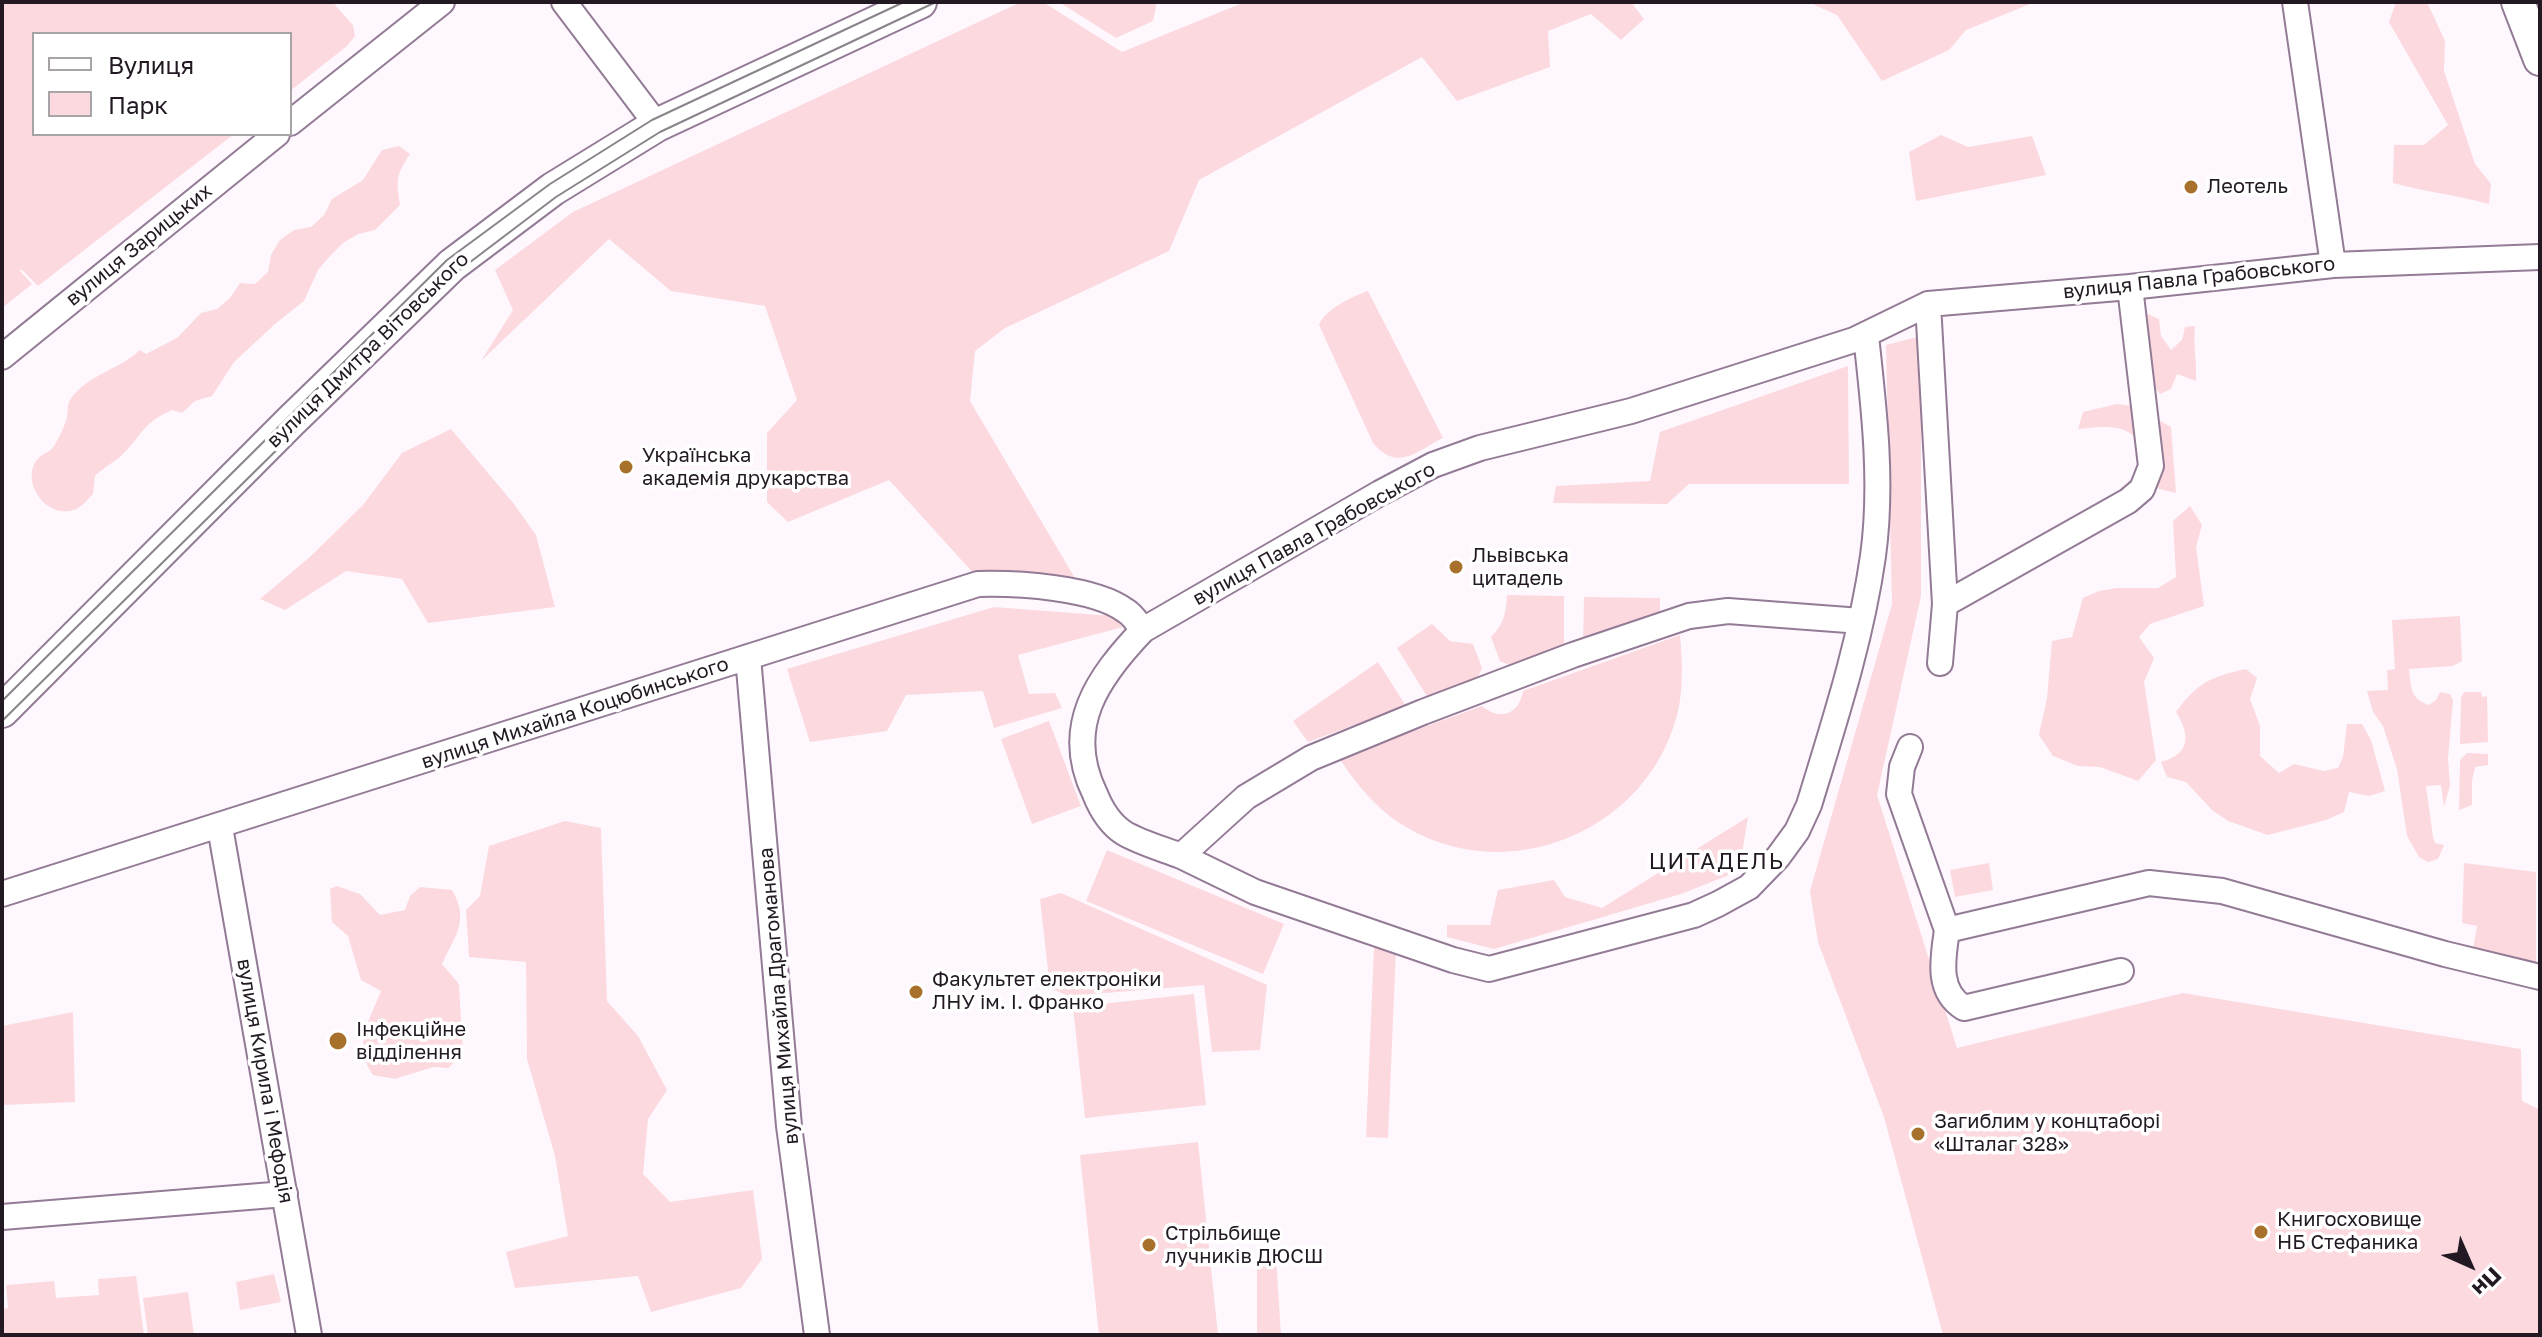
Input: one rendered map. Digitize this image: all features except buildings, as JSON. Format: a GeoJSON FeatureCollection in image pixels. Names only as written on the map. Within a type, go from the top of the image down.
{"type":"FeatureCollection","features":[{"type":"Feature","properties":{"kind":"main road","name":"вулиця Дмитра Вітовського"},"geometry":{"type":"LineString","coordinates":[[2,711],[290,422],[452,265],[553,189],[657,125],[920,2]]}},
{"type":"Feature","properties":{"kind":"main road"},"geometry":{"type":"LineString","coordinates":[[2518,2],[2540,59]]}},
{"type":"Feature","properties":{"kind":"street"},"geometry":{"type":"LineString","coordinates":[[292,121],[442,2]]}},
{"type":"Feature","properties":{"kind":"street"},"geometry":{"type":"LineString","coordinates":[[564,2],[657,125]]}},
{"type":"Feature","properties":{"kind":"street"},"geometry":{"type":"LineString","coordinates":[[2295,2],[2333,265]]}},
{"type":"Feature","properties":{"kind":"street","name":"вулиця Зарицьких"},"geometry":{"type":"LineString","coordinates":[[2,357],[275,136]]}},
{"type":"Feature","properties":{"kind":"street","name":"вулиця Павла Грабовського"},"geometry":{"type":"LineString","coordinates":[[1866,336],[1877,484],[1873,555],[1861,621],[1817,778],[1797,831],[1778,857],[1749,887],[1694,915],[1489,969],[1453,960],[1255,892],[1123,832],[1103,813],[1090,784],[1082,741],[1087,709],[1112,662],[1143,630],[1433,465],[1480,448],[1631,411],[1866,336],[1928,304],[2130,287],[2333,265],[2540,257]]}},
{"type":"Feature","properties":{"kind":"street"},"geometry":{"type":"LineString","coordinates":[[1945,604],[2128,501],[2142,489],[2151,466],[2130,287]]}},
{"type":"Feature","properties":{"kind":"street"},"geometry":{"type":"LineString","coordinates":[[1928,304],[1945,604],[1940,663]]}},
{"type":"Feature","properties":{"kind":"street","name":"вулиця Михайла Коцюбинського"},"geometry":{"type":"LineString","coordinates":[[2,894],[978,584],[1083,592],[1126,610],[1143,630]]}},
{"type":"Feature","properties":{"kind":"street"},"geometry":{"type":"LineString","coordinates":[[1181,856],[1246,797],[1311,758],[1587,650],[1689,616],[1728,611],[1861,621]]}},
{"type":"Feature","properties":{"kind":"street","name":"вулиця Михайла Драгоманова"},"geometry":{"type":"LineString","coordinates":[[748,657],[789,1126],[817,1335]]}},
{"type":"Feature","properties":{"kind":"street"},"geometry":{"type":"LineString","coordinates":[[1910,747],[1902,767],[1899,794],[1947,930],[1941,967],[1955,1003],[1964,1008],[2121,971]]}},
{"type":"Feature","properties":{"kind":"street","name":"вулиця Кирила і Мефодія"},"geometry":{"type":"LineString","coordinates":[[220,827],[309,1335]]}},
{"type":"Feature","properties":{"kind":"street"},"geometry":{"type":"LineString","coordinates":[[1947,930],[2149,883],[2222,891],[2445,954],[2540,977]]}},
{"type":"Feature","properties":{"kind":"street"},"geometry":{"type":"LineString","coordinates":[[2,1217],[285,1194]]}},
{"type":"Feature","properties":{"kind":"green space"},"geometry":{"type":"Polygon","coordinates":[[[2,2],[337,2],[335,5],[353,25],[355,36],[347,46],[292,89],[292,32],[32,32],[32,136],[231,136],[38,286],[21,269],[32,284],[2,308],[2,2]]]}},
{"type":"Feature","properties":{"kind":"green space"},"geometry":{"type":"Polygon","coordinates":[[[1021,2],[1043,2],[1122,52],[1245,2],[1631,2],[1644,19],[1621,40],[1591,14],[1548,31],[1550,67],[1457,101],[1422,57],[1199,180],[1169,251],[1005,328],[975,351],[970,401],[1079,585],[975,575],[889,480],[788,522],[767,502],[767,433],[797,400],[765,306],[671,291],[609,239],[481,361],[513,310],[495,270],[573,212],[1021,2]]]}},
{"type":"Feature","properties":{"kind":"green space"},"geometry":{"type":"Polygon","coordinates":[[[1059,2],[1157,2],[1153,21],[1116,38],[1059,2]]]}},
{"type":"Feature","properties":{"kind":"green space"},"geometry":{"type":"Polygon","coordinates":[[[1808,2],[2035,2],[1966,30],[1949,50],[1882,81],[1837,15],[1808,2]]]}},
{"type":"Feature","properties":{"kind":"green space"},"geometry":{"type":"Polygon","coordinates":[[[2396,2],[2427,2],[2445,41],[2444,71],[2475,164],[2491,184],[2489,204],[2393,183],[2394,145],[2424,145],[2448,125],[2389,22],[2396,2]]]}},
{"type":"Feature","properties":{"kind":"green space"},"geometry":{"type":"Polygon","coordinates":[[[1941,135],[1968,147],[2032,136],[2046,175],[1916,201],[1909,152],[1941,135]]]}},
{"type":"Feature","properties":{"kind":"green space"},"geometry":{"type":"Polygon","coordinates":[[[399,146],[410,154],[398,178],[400,205],[375,230],[358,234],[330,256],[318,270],[304,301],[234,362],[212,396],[195,401],[182,413],[172,410],[149,424],[122,455],[95,476],[93,494],[80,507],[60,511],[44,502],[34,487],[32,469],[56,443],[67,418],[69,402],[77,391],[140,350],[146,354],[177,338],[201,313],[217,309],[230,298],[240,283],[255,284],[268,272],[271,255],[280,240],[294,230],[311,227],[324,215],[332,199],[363,180],[382,150],[399,146]]]}},
{"type":"Feature","properties":{"kind":"green space"},"geometry":{"type":"Polygon","coordinates":[[[1368,291],[1443,438],[1407,457],[1391,456],[1373,443],[1319,325],[1333,309],[1368,291]]]}},
{"type":"Feature","properties":{"kind":"green space"},"geometry":{"type":"Polygon","coordinates":[[[2143,312],[2159,319],[2161,336],[2171,350],[2182,340],[2185,327],[2195,326],[2196,381],[2177,374],[2171,389],[2160,394],[2148,377],[2143,312]]]}},
{"type":"Feature","properties":{"kind":"green space"},"geometry":{"type":"Polygon","coordinates":[[[1921,336],[1921,596],[1877,795],[1957,1048],[2183,993],[2521,1049],[2522,1101],[2540,1110],[2540,1335],[1943,1335],[1884,1117],[1818,942],[1810,891],[1892,604],[1886,345],[1921,336]]]}},
{"type":"Feature","properties":{"kind":"green space"},"geometry":{"type":"Polygon","coordinates":[[[1848,366],[1849,484],[1689,484],[1667,504],[1553,503],[1556,486],[1650,481],[1660,432],[1848,366]]]}},
{"type":"Feature","properties":{"kind":"green space"},"geometry":{"type":"Polygon","coordinates":[[[2117,404],[2134,406],[2171,427],[2176,493],[2159,489],[2146,477],[2142,449],[2129,433],[2113,427],[2078,429],[2083,412],[2117,404]]]}},
{"type":"Feature","properties":{"kind":"green space"},"geometry":{"type":"Polygon","coordinates":[[[451,429],[536,535],[555,607],[428,623],[402,579],[346,571],[285,610],[260,599],[311,556],[363,505],[402,453],[451,429]]]}},
{"type":"Feature","properties":{"kind":"green space"},"geometry":{"type":"Polygon","coordinates":[[[2190,506],[2202,525],[2196,547],[2204,606],[2150,624],[2139,637],[2154,658],[2144,682],[2156,760],[2138,781],[2100,767],[2078,766],[2053,756],[2039,735],[2047,698],[2052,641],[2072,637],[2083,598],[2117,588],[2158,588],[2176,577],[2173,521],[2190,506]]]}},
{"type":"Feature","properties":{"kind":"green space"},"geometry":{"type":"Polygon","coordinates":[[[1507,595],[1564,596],[1564,649],[1514,667],[1500,661],[1491,637],[1504,618],[1507,595]]]}},
{"type":"Feature","properties":{"kind":"green space"},"geometry":{"type":"Polygon","coordinates":[[[1584,597],[1660,598],[1660,614],[1583,642],[1584,597]]]}},
{"type":"Feature","properties":{"kind":"green space"},"geometry":{"type":"Polygon","coordinates":[[[994,607],[1112,616],[1123,627],[1018,655],[1029,694],[1055,693],[1062,708],[994,728],[983,691],[906,695],[887,731],[810,742],[787,669],[994,607]]]}},
{"type":"Feature","properties":{"kind":"green space"},"geometry":{"type":"Polygon","coordinates":[[[2460,616],[2462,661],[2453,666],[2409,669],[2413,692],[2418,699],[2429,705],[2440,692],[2450,694],[2453,700],[2448,759],[2450,785],[2444,807],[2441,785],[2426,786],[2433,837],[2435,843],[2444,845],[2438,859],[2428,862],[2419,857],[2407,836],[2397,769],[2367,691],[2388,690],[2387,670],[2395,669],[2392,620],[2460,616]]]}},
{"type":"Feature","properties":{"kind":"green space"},"geometry":{"type":"Polygon","coordinates":[[[1432,624],[1450,641],[1473,644],[1482,668],[1476,681],[1428,698],[1397,648],[1432,624]]]}},
{"type":"Feature","properties":{"kind":"green space"},"geometry":{"type":"Polygon","coordinates":[[[1680,635],[1682,672],[1679,708],[1654,768],[1628,799],[1597,823],[1561,840],[1523,850],[1483,851],[1444,844],[1406,827],[1386,813],[1360,787],[1339,758],[1482,706],[1495,713],[1508,713],[1517,706],[1523,691],[1680,635]]]}},
{"type":"Feature","properties":{"kind":"green space"},"geometry":{"type":"Polygon","coordinates":[[[1378,662],[1406,706],[1308,742],[1293,721],[1378,662]]]}},
{"type":"Feature","properties":{"kind":"green space"},"geometry":{"type":"Polygon","coordinates":[[[2246,669],[2257,678],[2250,699],[2260,726],[2260,756],[2279,773],[2294,764],[2324,771],[2338,768],[2343,757],[2347,724],[2362,724],[2371,740],[2385,791],[2369,796],[2349,792],[2344,812],[2326,820],[2268,835],[2228,821],[2212,810],[2186,782],[2167,777],[2161,762],[2178,754],[2185,743],[2184,729],[2176,712],[2206,682],[2246,669]]]}},
{"type":"Feature","properties":{"kind":"green space"},"geometry":{"type":"Polygon","coordinates":[[[2464,692],[2481,692],[2482,697],[2487,696],[2488,742],[2460,744],[2461,698],[2464,692]]]}},
{"type":"Feature","properties":{"kind":"green space"},"geometry":{"type":"Polygon","coordinates":[[[1049,721],[1081,806],[1032,824],[1001,739],[1049,721]]]}},
{"type":"Feature","properties":{"kind":"green space"},"geometry":{"type":"Polygon","coordinates":[[[2467,753],[2488,754],[2488,765],[2475,767],[2472,805],[2459,810],[2460,760],[2467,753]]]}},
{"type":"Feature","properties":{"kind":"green space"},"geometry":{"type":"Polygon","coordinates":[[[1748,817],[1739,871],[1681,894],[1494,949],[1447,937],[1447,925],[1490,925],[1498,890],[1554,880],[1565,897],[1602,908],[1748,817]]]}},
{"type":"Feature","properties":{"kind":"green space"},"geometry":{"type":"Polygon","coordinates":[[[565,821],[601,828],[607,1001],[638,1036],[667,1090],[648,1119],[643,1174],[670,1202],[753,1190],[762,1259],[741,1288],[651,1312],[638,1276],[515,1288],[506,1252],[568,1236],[555,1156],[527,1059],[526,962],[469,957],[466,910],[480,896],[489,846],[565,821]]]}},
{"type":"Feature","properties":{"kind":"green space"},"geometry":{"type":"Polygon","coordinates":[[[1107,850],[1284,924],[1263,974],[1086,901],[1107,850]]]}},
{"type":"Feature","properties":{"kind":"green space"},"geometry":{"type":"Polygon","coordinates":[[[1989,863],[1993,890],[1955,897],[1950,870],[1989,863]]]}},
{"type":"Feature","properties":{"kind":"green space"},"geometry":{"type":"Polygon","coordinates":[[[2464,863],[2536,872],[2536,967],[2473,949],[2477,926],[2462,923],[2464,863]]]}},
{"type":"Feature","properties":{"kind":"green space"},"geometry":{"type":"Polygon","coordinates":[[[337,886],[360,894],[380,915],[405,910],[410,896],[420,887],[452,890],[460,910],[459,928],[442,964],[459,984],[463,1054],[448,1068],[433,1067],[395,1079],[373,1075],[367,1064],[363,1043],[381,991],[361,980],[348,936],[332,922],[330,889],[337,886]]]}},
{"type":"Feature","properties":{"kind":"green space"},"geometry":{"type":"Polygon","coordinates":[[[1061,893],[1267,985],[1260,1050],[1212,1052],[1204,985],[1068,996],[1050,988],[1040,899],[1061,893]]]}},
{"type":"Feature","properties":{"kind":"green space"},"geometry":{"type":"Polygon","coordinates":[[[1374,948],[1396,949],[1388,1138],[1366,1137],[1374,948]]]}},
{"type":"Feature","properties":{"kind":"green space"},"geometry":{"type":"Polygon","coordinates":[[[1194,994],[1206,1105],[1085,1118],[1073,1007],[1194,994]]]}},
{"type":"Feature","properties":{"kind":"green space"},"geometry":{"type":"Polygon","coordinates":[[[73,1012],[75,1102],[2,1105],[2,1026],[73,1012]]]}},
{"type":"Feature","properties":{"kind":"green space","name":"Стрільбище лучників ДЮСШ"},"geometry":{"type":"Polygon","coordinates":[[[1198,1142],[1218,1335],[1099,1335],[1080,1155],[1198,1142]]]}},
{"type":"Feature","properties":{"kind":"green space"},"geometry":{"type":"Polygon","coordinates":[[[1276,1257],[1281,1335],[1257,1335],[1257,1260],[1276,1257]]]}},
{"type":"Feature","properties":{"kind":"green space"},"geometry":{"type":"Polygon","coordinates":[[[274,1274],[281,1302],[240,1310],[236,1282],[274,1274]]]}},
{"type":"Feature","properties":{"kind":"green space"},"geometry":{"type":"Polygon","coordinates":[[[136,1276],[144,1335],[2,1335],[2,1309],[8,1308],[6,1285],[54,1281],[56,1298],[99,1295],[98,1279],[136,1276]]]}},
{"type":"Feature","properties":{"kind":"green space"},"geometry":{"type":"Polygon","coordinates":[[[188,1292],[194,1335],[148,1335],[143,1298],[188,1292]]]}},
{"type":"Feature","properties":{"kind":"tram line"},"geometry":{"type":"LineString","coordinates":[[2,701],[447,260],[550,184],[652,120],[904,2]]}},
{"type":"Feature","properties":{"kind":"tram line"},"geometry":{"type":"LineString","coordinates":[[2,721],[457,272],[556,197],[660,132],[936,2]]}},
{"type":"Feature","properties":{"kind":"place","name":"Леотель"},"geometry":{"type":"Point","coordinates":[2191,187]}},
{"type":"Feature","properties":{"kind":"place","name":"Українська академія друкарства"},"geometry":{"type":"Point","coordinates":[626,467]}},
{"type":"Feature","properties":{"kind":"place","name":"Львівська цитадель"},"geometry":{"type":"Point","coordinates":[1456,567]}},
{"type":"Feature","properties":{"kind":"place","name":"Факультет електроніки ЛНУ ім. І. Франко"},"geometry":{"type":"Point","coordinates":[916,992]}},
{"type":"Feature","properties":{"kind":"place","name":"Інфекційне відділення"},"geometry":{"type":"Point","coordinates":[338,1041]}},
{"type":"Feature","properties":{"kind":"place","name":"Загиблим у концтаборі «Шталаг 328»"},"geometry":{"type":"Point","coordinates":[1918,1134]}},
{"type":"Feature","properties":{"kind":"place","name":"Книгосховище НБ Стефаника"},"geometry":{"type":"Point","coordinates":[2261,1232]}},
{"type":"Feature","properties":{"kind":"place","name":"Стрільбище лучників ДЮСШ"},"geometry":{"type":"Point","coordinates":[1149,1245]}},
{"type":"Feature","properties":{"kind":"district","name":"ЦИТАДЕЛЬ"},"geometry":{"type":"Point","coordinates":[1717,862]}}]}
